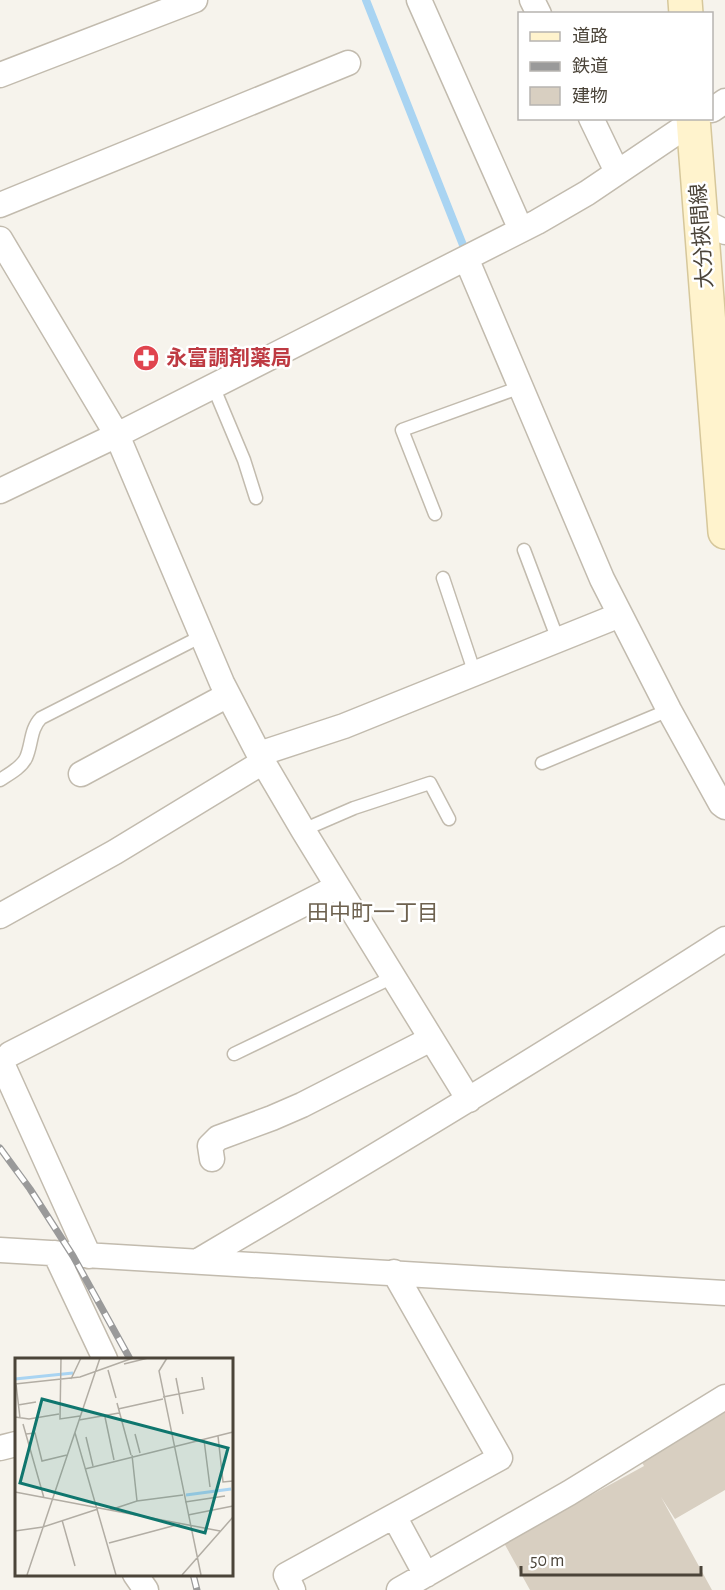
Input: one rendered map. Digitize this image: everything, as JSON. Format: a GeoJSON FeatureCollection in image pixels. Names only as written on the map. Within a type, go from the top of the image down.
{"type":"FeatureCollection","features":[{"type":"Feature","properties":{"kind":"main road","name":"大分挾間線"},"geometry":{"type":"LineString","coordinates":[[699,120],[713,226],[725,532]]}},
{"type":"Feature","properties":{"kind":"street"},"geometry":{"type":"LineString","coordinates":[[0,75],[195,0]]}},
{"type":"Feature","properties":{"kind":"street"},"geometry":{"type":"LineString","coordinates":[[419,0],[521,230]]}},
{"type":"Feature","properties":{"kind":"street"},"geometry":{"type":"LineString","coordinates":[[0,205],[348,63]]}},
{"type":"Feature","properties":{"kind":"street"},"geometry":{"type":"LineString","coordinates":[[592,120],[617,172]]}},
{"type":"Feature","properties":{"kind":"street"},"geometry":{"type":"LineString","coordinates":[[0,491],[117,435],[521,230],[570,203],[695,120]]}},
{"type":"Feature","properties":{"kind":"street"},"geometry":{"type":"LineString","coordinates":[[0,239],[117,435],[228,695],[261,758],[337,887],[469,1100]]}},
{"type":"Feature","properties":{"kind":"street"},"geometry":{"type":"LineString","coordinates":[[466,258],[588,548],[669,710],[721,804],[725,807]]}},
{"type":"Feature","properties":{"kind":"street"},"geometry":{"type":"LineString","coordinates":[[0,916],[107,857],[261,758],[620,615]]}},
{"type":"Feature","properties":{"kind":"street"},"geometry":{"type":"LineString","coordinates":[[81,774],[228,695]]}},
{"type":"Feature","properties":{"kind":"street"},"geometry":{"type":"LineString","coordinates":[[89,1256],[5,1056],[337,887]]}},
{"type":"Feature","properties":{"kind":"street"},"geometry":{"type":"LineString","coordinates":[[198,1261],[469,1100],[725,939]]}},
{"type":"Feature","properties":{"kind":"street"},"geometry":{"type":"LineString","coordinates":[[212,1159],[210,1146],[218,1137],[302,1105],[431,1039]]}},
{"type":"Feature","properties":{"kind":"street"},"geometry":{"type":"LineString","coordinates":[[0,1250],[725,1293]]}},
{"type":"Feature","properties":{"kind":"street"},"geometry":{"type":"LineString","coordinates":[[56,1253],[105,1358]]}},
{"type":"Feature","properties":{"kind":"street"},"geometry":{"type":"LineString","coordinates":[[293,1590],[286,1575],[500,1458],[394,1272]]}},
{"type":"Feature","properties":{"kind":"street"},"geometry":{"type":"LineString","coordinates":[[399,1590],[569,1493],[725,1397]]}},
{"type":"Feature","properties":{"kind":"street"},"geometry":{"type":"LineString","coordinates":[[0,1448],[15,1444]]}},
{"type":"Feature","properties":{"kind":"street"},"geometry":{"type":"LineString","coordinates":[[394,1516],[426,1575]]}},
{"type":"Feature","properties":{"kind":"street"},"geometry":{"type":"LineString","coordinates":[[136,1575],[146,1590]]}},
{"type":"Feature","properties":{"kind":"lane"},"geometry":{"type":"LineString","coordinates":[[213,386],[244,460],[256,498]]}},
{"type":"Feature","properties":{"kind":"lane"},"geometry":{"type":"LineString","coordinates":[[435,514],[402,430],[521,387]]}},
{"type":"Feature","properties":{"kind":"lane"},"geometry":{"type":"LineString","coordinates":[[525,550],[558,640]]}},
{"type":"Feature","properties":{"kind":"lane"},"geometry":{"type":"LineString","coordinates":[[443,578],[474,674]]}},
{"type":"Feature","properties":{"kind":"lane"},"geometry":{"type":"LineString","coordinates":[[0,780],[26,760],[35,726],[41,718],[202,636]]}},
{"type":"Feature","properties":{"kind":"lane"},"geometry":{"type":"LineString","coordinates":[[542,763],[669,710]]}},
{"type":"Feature","properties":{"kind":"lane"},"geometry":{"type":"LineString","coordinates":[[303,830],[354,808],[430,783],[448,819]]}},
{"type":"Feature","properties":{"kind":"lane"},"geometry":{"type":"LineString","coordinates":[[234,1054],[393,977]]}},
{"type":"Feature","properties":{"kind":"building"},"geometry":{"type":"Polygon","coordinates":[[[725,1402],[725,1490],[675,1519],[661,1497],[712,1590],[530,1590],[504,1543],[644,1466],[637,1453],[725,1402]]]}},
{"type":"Feature","properties":{"kind":"waterway"},"geometry":{"type":"LineString","coordinates":[[366,0],[463,245]]}},
{"type":"Feature","properties":{"kind":"railway"},"geometry":{"type":"LineString","coordinates":[[0,1148],[30,1189],[73,1256],[129,1358]]}},
{"type":"Feature","properties":{"kind":"railway"},"geometry":{"type":"LineString","coordinates":[[193,1575],[197,1590]]}},
{"type":"Feature","properties":{"kind":"place","name":"永富調剤薬局"},"geometry":{"type":"Point","coordinates":[146,358]}},
{"type":"Feature","properties":{"kind":"district","name":"田中町一丁目"},"geometry":{"type":"Point","coordinates":[373,913]}}]}
